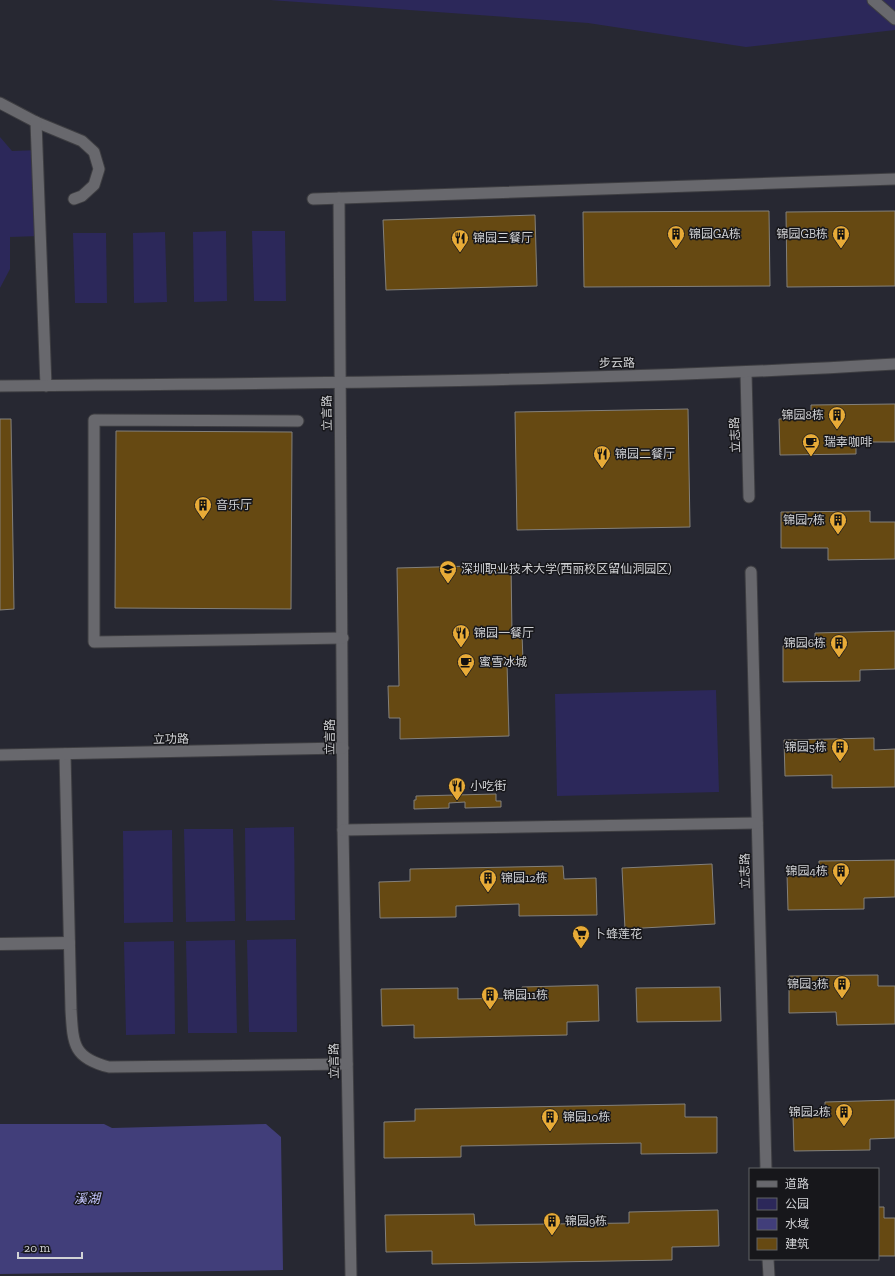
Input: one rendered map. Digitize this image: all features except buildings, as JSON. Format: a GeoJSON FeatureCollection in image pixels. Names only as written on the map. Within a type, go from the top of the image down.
{"type":"FeatureCollection","features":[{"type":"Feature","properties":{"kind":"street"},"geometry":{"type":"LineString","coordinates":[[0,944],[70,943]]}},
{"type":"Feature","properties":{"kind":"lane"},"geometry":{"type":"LineString","coordinates":[[873,0],[895,19]]}},
{"type":"Feature","properties":{"kind":"lane"},"geometry":{"type":"LineString","coordinates":[[0,103],[36,122],[82,141],[94,152],[99,169],[94,185],[82,196],[74,199]]}},
{"type":"Feature","properties":{"kind":"lane"},"geometry":{"type":"LineString","coordinates":[[36,122],[46,386]]}},
{"type":"Feature","properties":{"kind":"lane"},"geometry":{"type":"LineString","coordinates":[[313,199],[895,178]]}},
{"type":"Feature","properties":{"kind":"lane","name":"立言路"},"geometry":{"type":"LineString","coordinates":[[339,198],[343,638],[343,830],[351,1276]]}},
{"type":"Feature","properties":{"kind":"lane","name":"步云路"},"geometry":{"type":"LineString","coordinates":[[0,386],[340,383],[746,373],[895,364]]}},
{"type":"Feature","properties":{"kind":"lane","name":"立志路"},"geometry":{"type":"LineString","coordinates":[[746,373],[749,497]]}},
{"type":"Feature","properties":{"kind":"lane"},"geometry":{"type":"LineString","coordinates":[[298,421],[94,420],[94,642],[343,638]]}},
{"type":"Feature","properties":{"kind":"lane","name":"立志路"},"geometry":{"type":"LineString","coordinates":[[751,572],[766,1168]]}},
{"type":"Feature","properties":{"kind":"lane","name":"立功路"},"geometry":{"type":"LineString","coordinates":[[0,755],[343,748]]}},
{"type":"Feature","properties":{"kind":"lane"},"geometry":{"type":"LineString","coordinates":[[65,754],[73,1034],[78,1051],[92,1063],[109,1067],[347,1064]]}},
{"type":"Feature","properties":{"kind":"lane"},"geometry":{"type":"LineString","coordinates":[[343,830],[757,823]]}},
{"type":"Feature","properties":{"kind":"lane"},"geometry":{"type":"LineString","coordinates":[[768,1260],[768,1276]]}},
{"type":"Feature","properties":{"kind":"shaded area","name":"深圳职业技术大学(西丽校区留仙洞园区)"},"geometry":{"type":"Polygon","coordinates":[[[0,0],[895,0],[895,1276],[0,1276],[0,0]]]}},
{"type":"Feature","properties":{"kind":"green space"},"geometry":{"type":"Polygon","coordinates":[[[270,0],[895,0],[895,30],[746,47],[588,23],[270,0]]]}},
{"type":"Feature","properties":{"kind":"green space"},"geometry":{"type":"Polygon","coordinates":[[[0,137],[12,151],[40,150],[40,236],[10,237],[10,269],[0,288],[0,137]]]}},
{"type":"Feature","properties":{"kind":"green space"},"geometry":{"type":"Polygon","coordinates":[[[226,231],[227,301],[194,302],[193,232],[226,231]]]}},
{"type":"Feature","properties":{"kind":"green space"},"geometry":{"type":"Polygon","coordinates":[[[252,231],[285,231],[286,301],[254,301],[252,231]]]}},
{"type":"Feature","properties":{"kind":"green space"},"geometry":{"type":"Polygon","coordinates":[[[165,232],[167,302],[134,303],[133,233],[165,232]]]}},
{"type":"Feature","properties":{"kind":"green space"},"geometry":{"type":"Polygon","coordinates":[[[73,233],[106,233],[107,303],[75,303],[73,233]]]}},
{"type":"Feature","properties":{"kind":"green space"},"geometry":{"type":"Polygon","coordinates":[[[716,690],[719,792],[557,796],[555,694],[716,690]]]}},
{"type":"Feature","properties":{"kind":"green space"},"geometry":{"type":"Polygon","coordinates":[[[294,827],[295,920],[246,921],[245,828],[294,827]]]}},
{"type":"Feature","properties":{"kind":"green space"},"geometry":{"type":"Polygon","coordinates":[[[184,829],[233,829],[235,921],[186,922],[184,829]]]}},
{"type":"Feature","properties":{"kind":"green space"},"geometry":{"type":"Polygon","coordinates":[[[172,830],[173,922],[124,923],[123,831],[172,830]]]}},
{"type":"Feature","properties":{"kind":"green space"},"geometry":{"type":"Polygon","coordinates":[[[296,939],[297,1032],[249,1032],[247,940],[296,939]]]}},
{"type":"Feature","properties":{"kind":"green space"},"geometry":{"type":"Polygon","coordinates":[[[235,940],[237,1033],[188,1033],[186,941],[235,940]]]}},
{"type":"Feature","properties":{"kind":"green space"},"geometry":{"type":"Polygon","coordinates":[[[174,941],[175,1034],[126,1035],[124,942],[174,941]]]}},
{"type":"Feature","properties":{"kind":"water","name":"溪湖"},"geometry":{"type":"Polygon","coordinates":[[[0,1124],[104,1124],[112,1128],[266,1124],[281,1137],[283,1270],[0,1274],[0,1124]]]}},
{"type":"Feature","properties":{"kind":"place","name":"锦园GA栋"},"geometry":{"type":"Point","coordinates":[676,249]}},
{"type":"Feature","properties":{"kind":"place","name":"锦园GB栋"},"geometry":{"type":"Point","coordinates":[841,249]}},
{"type":"Feature","properties":{"kind":"place","name":"锦园三餐厅"},"geometry":{"type":"Point","coordinates":[460,253]}},
{"type":"Feature","properties":{"kind":"place","name":"锦园8栋"},"geometry":{"type":"Point","coordinates":[837,430]}},
{"type":"Feature","properties":{"kind":"place","name":"瑞幸咖啡"},"geometry":{"type":"Point","coordinates":[811,457]}},
{"type":"Feature","properties":{"kind":"place","name":"锦园二餐厅"},"geometry":{"type":"Point","coordinates":[602,469]}},
{"type":"Feature","properties":{"kind":"place","name":"音乐厅"},"geometry":{"type":"Point","coordinates":[203,520]}},
{"type":"Feature","properties":{"kind":"place","name":"锦园7栋"},"geometry":{"type":"Point","coordinates":[838,535]}},
{"type":"Feature","properties":{"kind":"place","name":"深圳职业技术大学(西丽校区留仙洞园区)"},"geometry":{"type":"Point","coordinates":[448,584]}},
{"type":"Feature","properties":{"kind":"place","name":"锦园一餐厅"},"geometry":{"type":"Point","coordinates":[461,648]}},
{"type":"Feature","properties":{"kind":"place","name":"锦园6栋"},"geometry":{"type":"Point","coordinates":[839,658]}},
{"type":"Feature","properties":{"kind":"place","name":"蜜雪冰城"},"geometry":{"type":"Point","coordinates":[466,677]}},
{"type":"Feature","properties":{"kind":"place","name":"锦园5栋"},"geometry":{"type":"Point","coordinates":[840,762]}},
{"type":"Feature","properties":{"kind":"place","name":"小吃街"},"geometry":{"type":"Point","coordinates":[457,801]}},
{"type":"Feature","properties":{"kind":"place","name":"锦园4栋"},"geometry":{"type":"Point","coordinates":[841,886]}},
{"type":"Feature","properties":{"kind":"place","name":"锦园12栋"},"geometry":{"type":"Point","coordinates":[488,893]}},
{"type":"Feature","properties":{"kind":"place","name":"卜蜂莲花"},"geometry":{"type":"Point","coordinates":[581,949]}},
{"type":"Feature","properties":{"kind":"place","name":"锦园3栋"},"geometry":{"type":"Point","coordinates":[842,999]}},
{"type":"Feature","properties":{"kind":"place","name":"锦园11栋"},"geometry":{"type":"Point","coordinates":[490,1010]}},
{"type":"Feature","properties":{"kind":"place","name":"锦园2栋"},"geometry":{"type":"Point","coordinates":[844,1127]}},
{"type":"Feature","properties":{"kind":"place","name":"锦园10栋"},"geometry":{"type":"Point","coordinates":[550,1132]}},
{"type":"Feature","properties":{"kind":"place","name":"锦园9栋"},"geometry":{"type":"Point","coordinates":[552,1236]}}]}
